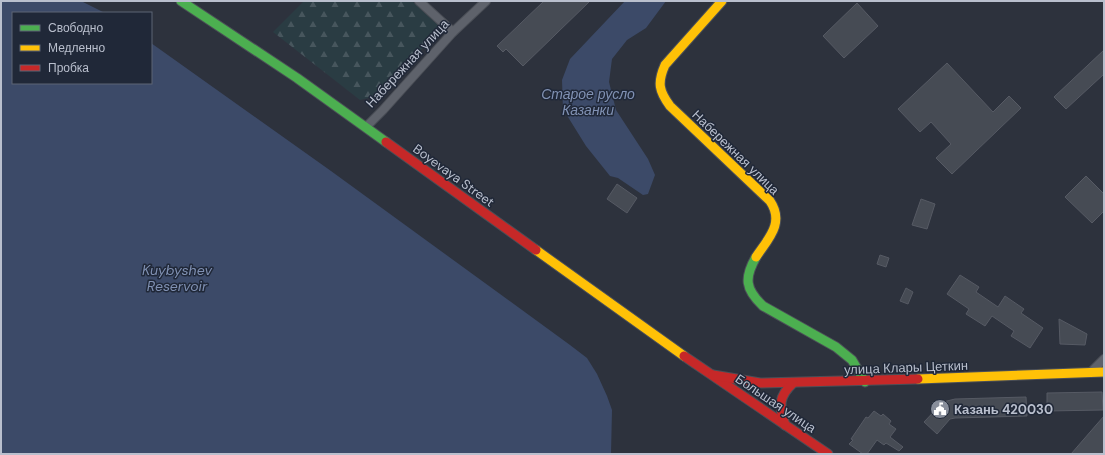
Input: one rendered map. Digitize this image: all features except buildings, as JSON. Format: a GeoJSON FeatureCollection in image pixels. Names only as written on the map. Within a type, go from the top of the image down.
{"type":"FeatureCollection","features":[{"type":"Feature","properties":{"kind":"main road","name":"Boyevaya Street"},"geometry":{"type":"LineString","coordinates":[[182,1],[297,78],[709,374]]}},
{"type":"Feature","properties":{"kind":"main road","name":"Набережная улица"},"geometry":{"type":"LineString","coordinates":[[722,1],[665,65],[660,74],[659,86],[662,95],[670,106],[770,201],[776,211],[776,221],[772,234],[750,266],[747,277],[749,289],[754,297],[763,306],[836,347],[852,360],[865,382]]}},
{"type":"Feature","properties":{"kind":"main road","name":"улица Клары Цеткин"},"geometry":{"type":"LineString","coordinates":[[709,374],[760,383],[793,383],[865,382],[1104,372]]}},
{"type":"Feature","properties":{"kind":"main road","name":"Большая улица"},"geometry":{"type":"LineString","coordinates":[[709,374],[828,454]]}},
{"type":"Feature","properties":{"kind":"main road"},"geometry":{"type":"LineString","coordinates":[[785,425],[780,409],[781,398],[786,389],[793,383]]}},
{"type":"Feature","properties":{"kind":"street"},"geometry":{"type":"LineString","coordinates":[[419,1],[453,32]]}},
{"type":"Feature","properties":{"kind":"street","name":"Набережная улица"},"geometry":{"type":"LineString","coordinates":[[366,127],[453,32],[486,1]]}},
{"type":"Feature","properties":{"kind":"street"},"geometry":{"type":"LineString","coordinates":[[1091,372],[1104,359]]}},
{"type":"Feature","properties":{"kind":"green space"},"geometry":{"type":"Polygon","coordinates":[[[304,1],[412,1],[442,29],[373,97],[360,100],[273,32],[304,1]]]}},
{"type":"Feature","properties":{"kind":"water","name":"Kuybyshev Reservoir"},"geometry":{"type":"Polygon","coordinates":[[[1,1],[81,1],[103,12],[12,12],[12,84],[152,84],[152,44],[331,171],[587,358],[597,374],[612,410],[611,454],[1,454],[1,1]]]}},
{"type":"Feature","properties":{"kind":"water","name":"Старое русло Казанки"},"geometry":{"type":"Polygon","coordinates":[[[625,1],[666,1],[646,28],[627,40],[612,59],[609,82],[616,110],[648,159],[655,175],[648,194],[643,195],[618,178],[610,176],[586,146],[563,109],[562,80],[570,59],[625,1]]]}},
{"type":"Feature","properties":{"kind":"traffic: fast"},"geometry":{"type":"LineString","coordinates":[[181,1],[297,78],[386,142]]}},
{"type":"Feature","properties":{"kind":"traffic: fast"},"geometry":{"type":"LineString","coordinates":[[756,257],[752,264],[748,277],[748,283],[757,300],[763,306],[836,347],[852,360],[865,382]]}},
{"type":"Feature","properties":{"kind":"traffic: slow"},"geometry":{"type":"LineString","coordinates":[[722,1],[665,65],[662,71],[660,87],[663,96],[670,106],[770,201],[776,216],[775,224],[770,237],[756,257]]}},
{"type":"Feature","properties":{"kind":"traffic: slow"},"geometry":{"type":"LineString","coordinates":[[536,250],[684,356]]}},
{"type":"Feature","properties":{"kind":"traffic: slow"},"geometry":{"type":"LineString","coordinates":[[918,379],[1104,372]]}},
{"type":"Feature","properties":{"kind":"traffic: jam"},"geometry":{"type":"LineString","coordinates":[[386,142],[536,250]]}},
{"type":"Feature","properties":{"kind":"traffic: jam"},"geometry":{"type":"LineString","coordinates":[[684,356],[828,454]]}},
{"type":"Feature","properties":{"kind":"traffic: jam"},"geometry":{"type":"LineString","coordinates":[[713,375],[760,383],[918,379]]}},
{"type":"Feature","properties":{"kind":"traffic: jam"},"geometry":{"type":"LineString","coordinates":[[785,425],[781,402],[782,397],[793,383]]}},
{"type":"Feature","properties":{"kind":"place","name":"Казань 420030"},"geometry":{"type":"Point","coordinates":[940,409]}}]}
